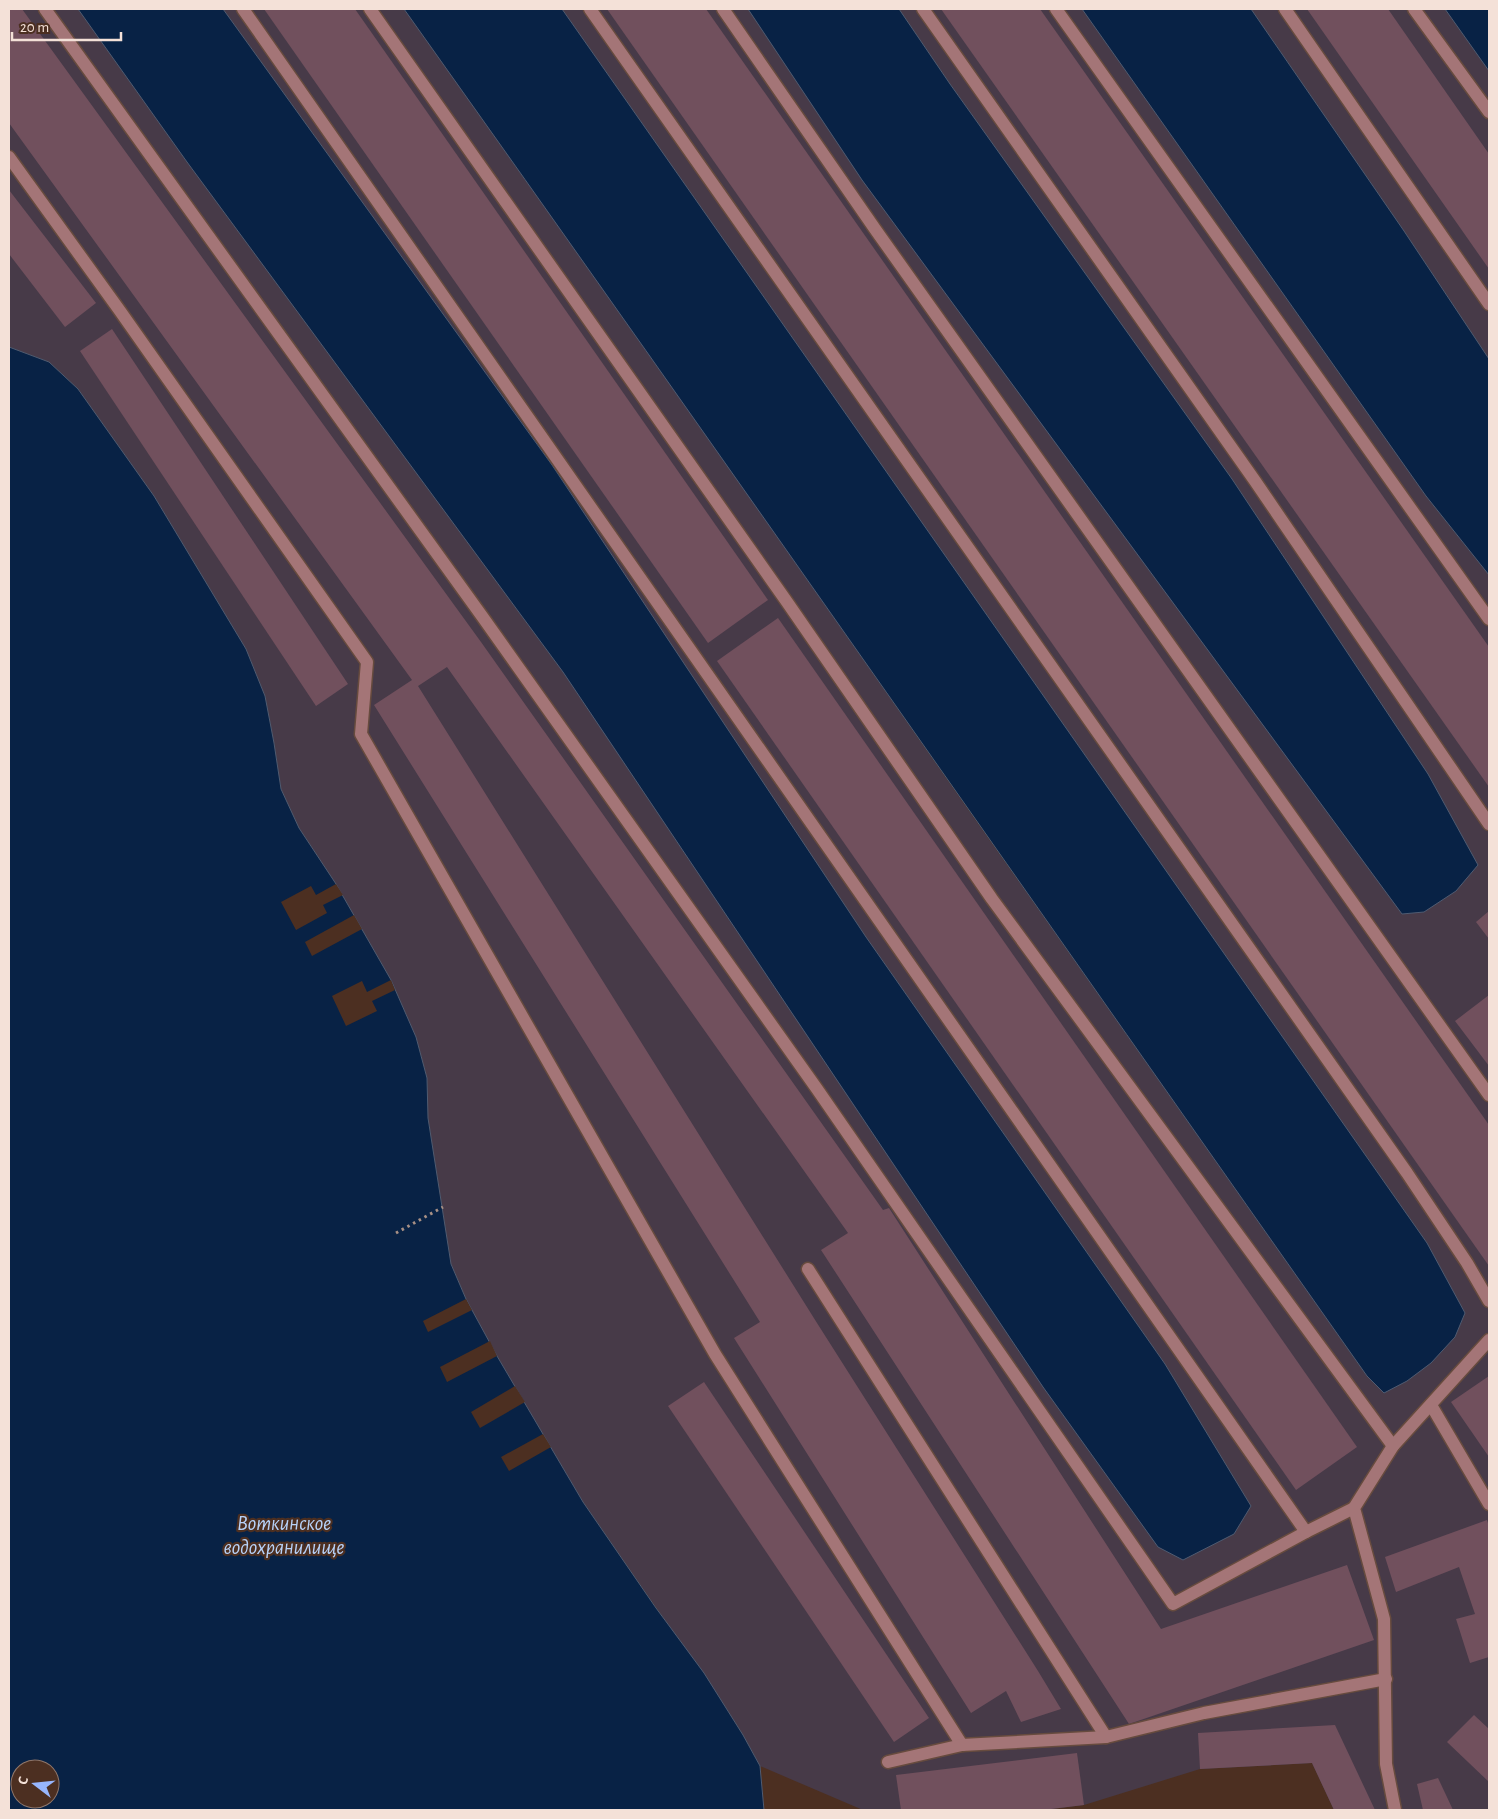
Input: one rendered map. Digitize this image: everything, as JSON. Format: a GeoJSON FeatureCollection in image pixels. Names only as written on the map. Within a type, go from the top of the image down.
{"type":"FeatureCollection","features":[{"type":"Feature","properties":{"kind":"lane"},"geometry":{"type":"LineString","coordinates":[[45,9],[484,619],[817,1088],[1173,1604],[1354,1508],[1393,1446],[1489,1340]]}},
{"type":"Feature","properties":{"kind":"lane"},"geometry":{"type":"LineString","coordinates":[[243,9],[1306,1532]]}},
{"type":"Feature","properties":{"kind":"lane"},"geometry":{"type":"LineString","coordinates":[[370,9],[781,594],[992,899],[1393,1446]]}},
{"type":"Feature","properties":{"kind":"lane"},"geometry":{"type":"LineString","coordinates":[[590,9],[1407,1173],[1467,1263],[1489,1302]]}},
{"type":"Feature","properties":{"kind":"lane"},"geometry":{"type":"LineString","coordinates":[[723,9],[875,229],[1489,1095]]}},
{"type":"Feature","properties":{"kind":"lane"},"geometry":{"type":"LineString","coordinates":[[923,9],[1255,482],[1489,824]]}},
{"type":"Feature","properties":{"kind":"lane"},"geometry":{"type":"LineString","coordinates":[[1056,9],[1489,619]]}},
{"type":"Feature","properties":{"kind":"lane"},"geometry":{"type":"LineString","coordinates":[[1285,9],[1489,304]]}},
{"type":"Feature","properties":{"kind":"lane"},"geometry":{"type":"LineString","coordinates":[[1414,9],[1489,112]]}},
{"type":"Feature","properties":{"kind":"lane"},"geometry":{"type":"LineString","coordinates":[[9,157],[367,662],[361,734],[715,1354],[962,1745]]}},
{"type":"Feature","properties":{"kind":"lane"},"geometry":{"type":"LineString","coordinates":[[808,1269],[1106,1737]]}},
{"type":"Feature","properties":{"kind":"lane"},"geometry":{"type":"LineString","coordinates":[[1431,1405],[1489,1504]]}},
{"type":"Feature","properties":{"kind":"lane"},"geometry":{"type":"LineString","coordinates":[[1354,1508],[1384,1619],[1386,1764],[1395,1810]]}},
{"type":"Feature","properties":{"kind":"lane"},"geometry":{"type":"LineString","coordinates":[[888,1762],[962,1745],[1106,1737],[1204,1713],[1386,1679]]}},
{"type":"Feature","properties":{"kind":"path"},"geometry":{"type":"LineString","coordinates":[[396,1233],[443,1207]]}},
{"type":"Feature","properties":{"kind":"shaded area"},"geometry":{"type":"Polygon","coordinates":[[[9,9],[78,9],[187,162],[563,672],[1251,1506],[1165,1364],[866,937],[552,465],[223,9],[404,9],[693,416],[1367,1376],[1427,1243],[562,9],[748,9],[863,180],[1428,774],[1232,479],[950,84],[899,9],[1082,9],[1426,496],[1489,575],[1489,1810],[1334,1810],[1312,1763],[1200,1769],[1084,1805],[1043,1810],[863,1810],[760,1766],[726,1708],[583,1502],[497,1356],[466,1299],[451,1264],[428,1118],[427,1078],[416,1037],[391,980],[336,884],[299,828],[281,789],[265,696],[246,649],[154,496],[78,389],[49,362],[9,347],[9,9]]]}},
{"type":"Feature","properties":{"kind":"shaded area"},"geometry":{"type":"Polygon","coordinates":[[[1251,9],[1445,9],[1489,71],[1489,359],[1404,231],[1251,9]]]}},
{"type":"Feature","properties":{"kind":"water"},"geometry":{"type":"Polygon","coordinates":[[[78,9],[223,9],[552,465],[866,937],[1165,1364],[1251,1506],[1234,1534],[1183,1560],[1158,1547],[1043,1387],[563,672],[187,162],[78,9]]]}},
{"type":"Feature","properties":{"kind":"water"},"geometry":{"type":"Polygon","coordinates":[[[404,9],[562,9],[1427,1243],[1465,1313],[1455,1337],[1431,1363],[1407,1381],[1384,1393],[1367,1376],[404,9]]]}},
{"type":"Feature","properties":{"kind":"water"},"geometry":{"type":"Polygon","coordinates":[[[748,9],[899,9],[950,84],[1232,479],[1428,774],[1478,865],[1456,891],[1424,912],[1402,914],[862,180],[748,9]]]}},
{"type":"Feature","properties":{"kind":"water"},"geometry":{"type":"Polygon","coordinates":[[[1082,9],[1251,9],[1404,231],[1489,359],[1489,575],[1426,496],[1082,9]]]}},
{"type":"Feature","properties":{"kind":"water"},"geometry":{"type":"Polygon","coordinates":[[[1445,9],[1489,9],[1489,71],[1445,9]]]}},
{"type":"Feature","properties":{"kind":"water","name":"Воткинское водохранилище"},"geometry":{"type":"Polygon","coordinates":[[[9,347],[49,362],[78,389],[154,496],[246,649],[265,696],[281,789],[299,828],[336,884],[391,980],[416,1037],[427,1078],[428,1118],[451,1264],[466,1299],[497,1356],[583,1502],[656,1608],[704,1673],[743,1735],[760,1766],[764,1810],[9,1810],[9,347]]]}},
{"type":"Feature","properties":{"kind":"pier"},"geometry":{"type":"Polygon","coordinates":[[[336,884],[343,895],[323,905],[327,913],[296,930],[281,902],[311,886],[316,895],[336,884]]]}},
{"type":"Feature","properties":{"kind":"pier"},"geometry":{"type":"Polygon","coordinates":[[[354,915],[362,929],[312,956],[305,942],[354,915]]]}},
{"type":"Feature","properties":{"kind":"pier"},"geometry":{"type":"Polygon","coordinates":[[[391,980],[395,990],[372,1001],[377,1011],[346,1026],[332,996],[362,981],[367,992],[391,980]]]}},
{"type":"Feature","properties":{"kind":"pier"},"geometry":{"type":"Polygon","coordinates":[[[466,1299],[472,1310],[428,1332],[423,1321],[466,1299]]]}},
{"type":"Feature","properties":{"kind":"pier"},"geometry":{"type":"Polygon","coordinates":[[[490,1341],[497,1356],[447,1382],[440,1367],[490,1341]]]}},
{"type":"Feature","properties":{"kind":"pier"},"geometry":{"type":"Polygon","coordinates":[[[515,1386],[525,1402],[480,1428],[471,1412],[515,1386]]]}},
{"type":"Feature","properties":{"kind":"pier"},"geometry":{"type":"Polygon","coordinates":[[[543,1434],[551,1447],[509,1471],[501,1457],[543,1434]]]}},
{"type":"Feature","properties":{"kind":"building"},"geometry":{"type":"Polygon","coordinates":[[[9,9],[22,9],[481,642],[883,1210],[889,1208],[1161,1629],[1347,1565],[1374,1640],[1129,1724],[821,1250],[848,1233],[447,667],[418,686],[1061,1709],[1021,1722],[1006,1691],[971,1713],[734,1338],[760,1322],[374,705],[412,680],[9,123],[9,9]]]}},
{"type":"Feature","properties":{"kind":"building"},"geometry":{"type":"Polygon","coordinates":[[[264,9],[355,9],[768,600],[708,643],[264,9]]]}},
{"type":"Feature","properties":{"kind":"building"},"geometry":{"type":"Polygon","coordinates":[[[607,9],[706,9],[1489,1125],[1489,1266],[607,9]]]}},
{"type":"Feature","properties":{"kind":"building"},"geometry":{"type":"Polygon","coordinates":[[[941,9],[1040,9],[1489,647],[1489,787],[941,9]]]}},
{"type":"Feature","properties":{"kind":"building"},"geometry":{"type":"Polygon","coordinates":[[[1307,9],[1388,9],[1489,154],[1489,269],[1307,9]]]}},
{"type":"Feature","properties":{"kind":"building"},"geometry":{"type":"Polygon","coordinates":[[[9,190],[96,303],[65,327],[9,254],[9,190]]]}},
{"type":"Feature","properties":{"kind":"building"},"geometry":{"type":"Polygon","coordinates":[[[112,329],[348,684],[316,706],[80,351],[112,329]]]}},
{"type":"Feature","properties":{"kind":"building"},"geometry":{"type":"Polygon","coordinates":[[[778,618],[1357,1447],[1296,1490],[717,661],[778,618]]]}},
{"type":"Feature","properties":{"kind":"building"},"geometry":{"type":"Polygon","coordinates":[[[1489,911],[1489,939],[1476,922],[1489,911]]]}},
{"type":"Feature","properties":{"kind":"building"},"geometry":{"type":"Polygon","coordinates":[[[1489,995],[1489,1066],[1455,1021],[1489,995]]]}},
{"type":"Feature","properties":{"kind":"building"},"geometry":{"type":"Polygon","coordinates":[[[1489,1376],[1489,1457],[1451,1402],[1489,1376]]]}},
{"type":"Feature","properties":{"kind":"building"},"geometry":{"type":"Polygon","coordinates":[[[704,1382],[929,1718],[894,1742],[668,1406],[704,1382]]]}},
{"type":"Feature","properties":{"kind":"building"},"geometry":{"type":"Polygon","coordinates":[[[1487,1520],[1489,1526],[1489,1657],[1470,1663],[1456,1619],[1475,1614],[1459,1567],[1396,1592],[1385,1557],[1487,1520]]]}},
{"type":"Feature","properties":{"kind":"building"},"geometry":{"type":"Polygon","coordinates":[[[1474,1715],[1489,1729],[1489,1782],[1447,1742],[1474,1715]]]}},
{"type":"Feature","properties":{"kind":"building"},"geometry":{"type":"Polygon","coordinates":[[[1335,1725],[1375,1810],[1334,1810],[1312,1763],[1200,1769],[1198,1733],[1335,1725]]]}},
{"type":"Feature","properties":{"kind":"building"},"geometry":{"type":"Polygon","coordinates":[[[1077,1753],[1084,1805],[1043,1810],[901,1810],[896,1775],[1077,1753]]]}},
{"type":"Feature","properties":{"kind":"building"},"geometry":{"type":"Polygon","coordinates":[[[1438,1778],[1453,1810],[1423,1810],[1417,1784],[1438,1778]]]}}]}
